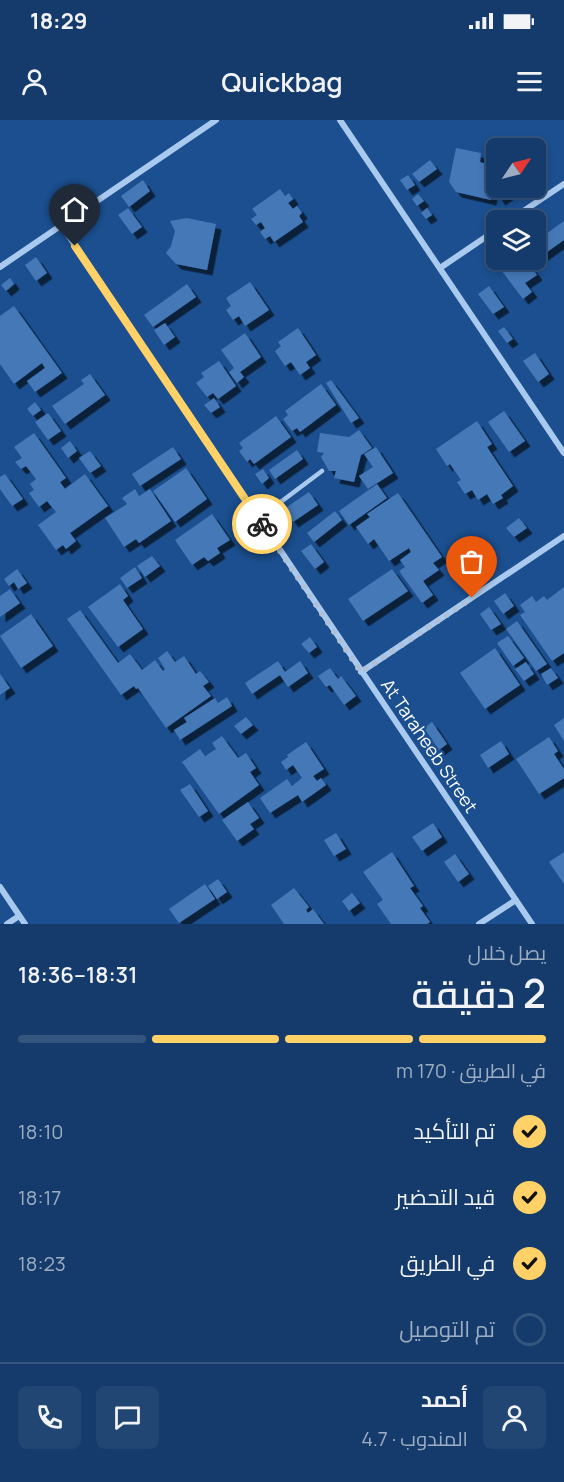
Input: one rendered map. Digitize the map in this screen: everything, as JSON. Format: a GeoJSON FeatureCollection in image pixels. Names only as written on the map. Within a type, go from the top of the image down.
{"type":"FeatureCollection","features":[{"type":"Feature","properties":{"kind":"street"},"geometry":{"type":"LineString","coordinates":[[1,265],[216,120]]}},
{"type":"Feature","properties":{"kind":"street"},"geometry":{"type":"LineString","coordinates":[[340,120],[564,453]]}},
{"type":"Feature","properties":{"kind":"street"},"geometry":{"type":"LineString","coordinates":[[525,210],[564,184]]}},
{"type":"Feature","properties":{"kind":"street","name":"At Taraheeb Street"},"geometry":{"type":"LineString","coordinates":[[62,226],[532,924]]}},
{"type":"Feature","properties":{"kind":"street"},"geometry":{"type":"LineString","coordinates":[[440,268],[486,237]]}},
{"type":"Feature","properties":{"kind":"street"},"geometry":{"type":"LineString","coordinates":[[361,672],[564,536]]}},
{"type":"Feature","properties":{"kind":"street"},"geometry":{"type":"LineString","coordinates":[[0,887],[25,924]]}},
{"type":"Feature","properties":{"kind":"street"},"geometry":{"type":"LineString","coordinates":[[479,924],[516,900]]}},
{"type":"Feature","properties":{"kind":"street"},"geometry":{"type":"LineString","coordinates":[[7,924],[19,916]]}},
{"type":"Feature","properties":{"kind":"lane"},"geometry":{"type":"LineString","coordinates":[[258,519],[322,471]]}},
{"type":"Feature","properties":{"kind":"building"},"geometry":{"type":"Polygon","coordinates":[[[456,148],[481,153],[480,162],[486,164],[486,198],[491,198],[491,200],[456,192],[449,182],[456,148]]]}},
{"type":"Feature","properties":{"kind":"building"},"geometry":{"type":"Polygon","coordinates":[[[430,160],[437,169],[419,182],[412,174],[430,160]]]}},
{"type":"Feature","properties":{"kind":"building"},"geometry":{"type":"Polygon","coordinates":[[[408,175],[415,185],[407,190],[400,180],[408,175]]]}},
{"type":"Feature","properties":{"kind":"building"},"geometry":{"type":"Polygon","coordinates":[[[143,180],[150,191],[129,207],[121,196],[143,180]]]}},
{"type":"Feature","properties":{"kind":"building"},"geometry":{"type":"Polygon","coordinates":[[[280,189],[285,196],[289,193],[293,199],[288,203],[293,209],[297,206],[302,213],[299,216],[303,222],[274,242],[270,236],[265,239],[260,232],[265,228],[261,222],[256,225],[251,219],[257,215],[252,209],[280,189]]]}},
{"type":"Feature","properties":{"kind":"building"},"geometry":{"type":"Polygon","coordinates":[[[418,194],[424,201],[417,206],[412,199],[418,194]]]}},
{"type":"Feature","properties":{"kind":"building"},"geometry":{"type":"Polygon","coordinates":[[[128,208],[142,227],[132,234],[118,215],[128,208]]]}},
{"type":"Feature","properties":{"kind":"building"},"geometry":{"type":"Polygon","coordinates":[[[427,208],[432,215],[426,219],[421,213],[427,208]]]}},
{"type":"Feature","properties":{"kind":"building"},"geometry":{"type":"Polygon","coordinates":[[[187,218],[216,224],[207,270],[176,264],[166,253],[171,246],[175,231],[170,221],[187,218]]]}},
{"type":"Feature","properties":{"kind":"building"},"geometry":{"type":"Polygon","coordinates":[[[564,221],[564,240],[546,253],[546,234],[564,221]]]}},
{"type":"Feature","properties":{"kind":"building"},"geometry":{"type":"Polygon","coordinates":[[[36,257],[47,273],[36,281],[25,265],[36,257]]]}},
{"type":"Feature","properties":{"kind":"building"},"geometry":{"type":"Polygon","coordinates":[[[501,270],[533,270],[537,275],[525,283],[532,292],[523,299],[501,270]]]}},
{"type":"Feature","properties":{"kind":"building"},"geometry":{"type":"Polygon","coordinates":[[[10,278],[14,284],[6,291],[1,285],[10,278]]]}},
{"type":"Feature","properties":{"kind":"building"},"geometry":{"type":"Polygon","coordinates":[[[250,282],[269,310],[245,326],[239,316],[233,320],[226,310],[231,306],[226,298],[250,282]]]}},
{"type":"Feature","properties":{"kind":"building"},"geometry":{"type":"Polygon","coordinates":[[[187,284],[196,297],[153,327],[144,315],[187,284]]]}},
{"type":"Feature","properties":{"kind":"building"},"geometry":{"type":"Polygon","coordinates":[[[489,286],[504,307],[493,314],[478,294],[489,286]]]}},
{"type":"Feature","properties":{"kind":"building"},"geometry":{"type":"Polygon","coordinates":[[[14,306],[62,373],[35,392],[27,381],[45,368],[42,363],[14,384],[0,364],[0,316],[14,306]]]}},
{"type":"Feature","properties":{"kind":"building"},"geometry":{"type":"Polygon","coordinates":[[[165,323],[175,337],[164,345],[154,330],[165,323]]]}},
{"type":"Feature","properties":{"kind":"building"},"geometry":{"type":"Polygon","coordinates":[[[504,327],[513,339],[507,343],[498,331],[504,327]]]}},
{"type":"Feature","properties":{"kind":"building"},"geometry":{"type":"Polygon","coordinates":[[[298,328],[316,355],[306,362],[310,368],[300,375],[291,362],[285,366],[275,351],[281,346],[278,342],[298,328]]]}},
{"type":"Feature","properties":{"kind":"building"},"geometry":{"type":"Polygon","coordinates":[[[245,333],[261,357],[240,372],[244,377],[237,383],[229,372],[234,368],[221,350],[245,333]]]}},
{"type":"Feature","properties":{"kind":"building"},"geometry":{"type":"Polygon","coordinates":[[[535,353],[549,374],[538,382],[523,361],[535,353]]]}},
{"type":"Feature","properties":{"kind":"building"},"geometry":{"type":"Polygon","coordinates":[[[219,361],[236,386],[218,399],[213,393],[207,397],[196,383],[204,377],[201,373],[219,361]]]}},
{"type":"Feature","properties":{"kind":"building"},"geometry":{"type":"Polygon","coordinates":[[[90,374],[105,395],[65,424],[52,406],[84,384],[81,380],[90,374]]]}},
{"type":"Feature","properties":{"kind":"building"},"geometry":{"type":"Polygon","coordinates":[[[331,380],[359,418],[351,423],[326,383],[331,380]]]}},
{"type":"Feature","properties":{"kind":"building"},"geometry":{"type":"Polygon","coordinates":[[[321,384],[336,405],[300,432],[297,428],[292,431],[283,419],[288,415],[285,411],[321,384]]]}},
{"type":"Feature","properties":{"kind":"building"},"geometry":{"type":"Polygon","coordinates":[[[214,398],[220,407],[211,413],[204,405],[214,398]]]}},
{"type":"Feature","properties":{"kind":"building"},"geometry":{"type":"Polygon","coordinates":[[[35,402],[41,410],[33,416],[27,409],[35,402]]]}},
{"type":"Feature","properties":{"kind":"building"},"geometry":{"type":"Polygon","coordinates":[[[504,411],[525,441],[509,452],[488,422],[504,411]]]}},
{"type":"Feature","properties":{"kind":"building"},"geometry":{"type":"Polygon","coordinates":[[[48,413],[61,431],[48,440],[35,422],[48,413]]]}},
{"type":"Feature","properties":{"kind":"building"},"geometry":{"type":"Polygon","coordinates":[[[276,416],[291,437],[254,464],[250,459],[247,462],[239,451],[243,448],[239,443],[276,416]]]}},
{"type":"Feature","properties":{"kind":"building"},"geometry":{"type":"Polygon","coordinates":[[[477,421],[492,444],[487,447],[513,486],[501,495],[503,498],[493,504],[487,494],[478,500],[472,490],[465,494],[457,482],[461,480],[450,464],[447,466],[436,449],[477,421]]]}},
{"type":"Feature","properties":{"kind":"building"},"geometry":{"type":"Polygon","coordinates":[[[359,430],[372,448],[361,455],[354,482],[334,478],[336,471],[329,471],[321,457],[324,453],[317,452],[320,433],[349,437],[359,430]]]}},
{"type":"Feature","properties":{"kind":"building"},"geometry":{"type":"Polygon","coordinates":[[[34,433],[66,478],[60,482],[65,489],[85,474],[108,506],[70,533],[76,541],[66,549],[63,545],[56,550],[38,525],[56,512],[47,501],[39,507],[29,493],[34,490],[30,484],[36,479],[26,466],[21,469],[15,462],[22,458],[14,447],[34,433]]]}},
{"type":"Feature","properties":{"kind":"building"},"geometry":{"type":"Polygon","coordinates":[[[70,441],[77,451],[68,458],[61,448],[70,441]]]}},
{"type":"Feature","properties":{"kind":"building"},"geometry":{"type":"Polygon","coordinates":[[[173,447],[181,459],[140,486],[132,474],[173,447]]]}},
{"type":"Feature","properties":{"kind":"building"},"geometry":{"type":"Polygon","coordinates":[[[376,447],[393,473],[368,489],[359,476],[373,467],[364,454],[376,447]]]}},
{"type":"Feature","properties":{"kind":"building"},"geometry":{"type":"Polygon","coordinates":[[[297,450],[303,459],[275,479],[269,470],[297,450]]]}},
{"type":"Feature","properties":{"kind":"building"},"geometry":{"type":"Polygon","coordinates":[[[90,451],[101,466],[90,473],[79,458],[90,451]]]}},
{"type":"Feature","properties":{"kind":"building"},"geometry":{"type":"Polygon","coordinates":[[[186,468],[207,499],[175,522],[153,491],[186,468]]]}},
{"type":"Feature","properties":{"kind":"building"},"geometry":{"type":"Polygon","coordinates":[[[263,469],[269,478],[262,484],[255,474],[263,469]]]}},
{"type":"Feature","properties":{"kind":"building"},"geometry":{"type":"Polygon","coordinates":[[[5,474],[23,499],[12,506],[0,489],[0,477],[5,474]]]}},
{"type":"Feature","properties":{"kind":"building"},"geometry":{"type":"Polygon","coordinates":[[[377,484],[387,498],[349,525],[339,511],[377,484]]]}},
{"type":"Feature","properties":{"kind":"building"},"geometry":{"type":"Polygon","coordinates":[[[135,489],[139,496],[150,489],[171,521],[139,543],[136,539],[124,547],[105,518],[127,504],[122,498],[135,489]]]}},
{"type":"Feature","properties":{"kind":"building"},"geometry":{"type":"Polygon","coordinates":[[[309,492],[318,505],[293,522],[284,509],[309,492]]]}},
{"type":"Feature","properties":{"kind":"building"},"geometry":{"type":"Polygon","coordinates":[[[398,493],[442,557],[433,563],[439,570],[423,581],[433,595],[422,603],[399,571],[405,567],[400,560],[411,552],[409,548],[389,561],[374,539],[368,544],[356,527],[370,517],[367,514],[398,493]]]}},
{"type":"Feature","properties":{"kind":"building"},"geometry":{"type":"Polygon","coordinates":[[[335,511],[342,520],[314,542],[307,533],[335,511]]]}},
{"type":"Feature","properties":{"kind":"building"},"geometry":{"type":"Polygon","coordinates":[[[212,514],[230,540],[217,548],[220,553],[208,561],[204,557],[192,565],[175,540],[212,514]]]}},
{"type":"Feature","properties":{"kind":"building"},"geometry":{"type":"Polygon","coordinates":[[[519,518],[527,528],[514,537],[506,528],[519,518]]]}},
{"type":"Feature","properties":{"kind":"building"},"geometry":{"type":"Polygon","coordinates":[[[311,544],[324,562],[315,569],[301,551],[311,544]]]}},
{"type":"Feature","properties":{"kind":"building"},"geometry":{"type":"Polygon","coordinates":[[[152,556],[160,566],[145,577],[137,566],[152,556]]]}},
{"type":"Feature","properties":{"kind":"building"},"geometry":{"type":"Polygon","coordinates":[[[135,567],[142,578],[127,588],[120,578],[135,567]]]}},
{"type":"Feature","properties":{"kind":"building"},"geometry":{"type":"Polygon","coordinates":[[[17,569],[27,583],[18,589],[14,582],[9,586],[4,579],[17,569]]]}},
{"type":"Feature","properties":{"kind":"building"},"geometry":{"type":"Polygon","coordinates":[[[392,569],[408,591],[363,621],[348,599],[392,569]]]}},
{"type":"Feature","properties":{"kind":"building"},"geometry":{"type":"Polygon","coordinates":[[[120,584],[128,596],[123,600],[143,629],[118,647],[88,607],[120,584]]]}},
{"type":"Feature","properties":{"kind":"building"},"geometry":{"type":"Polygon","coordinates":[[[564,587],[564,653],[552,661],[520,615],[525,612],[520,605],[532,596],[536,602],[544,596],[547,600],[564,587]]]}},
{"type":"Feature","properties":{"kind":"building"},"geometry":{"type":"Polygon","coordinates":[[[10,589],[20,603],[0,617],[0,596],[10,589]]]}},
{"type":"Feature","properties":{"kind":"building"},"geometry":{"type":"Polygon","coordinates":[[[505,593],[514,606],[503,614],[494,601],[505,593]]]}},
{"type":"Feature","properties":{"kind":"building"},"geometry":{"type":"Polygon","coordinates":[[[489,607],[501,624],[491,630],[480,614],[489,607]]]}},
{"type":"Feature","properties":{"kind":"building"},"geometry":{"type":"Polygon","coordinates":[[[80,610],[118,663],[130,654],[142,670],[155,660],[163,671],[165,669],[158,658],[167,651],[175,662],[184,656],[196,674],[200,671],[209,682],[203,686],[211,696],[166,728],[138,688],[134,686],[121,695],[67,619],[80,610]]]}},
{"type":"Feature","properties":{"kind":"building"},"geometry":{"type":"Polygon","coordinates":[[[31,614],[53,646],[21,668],[0,636],[31,614]]]}},
{"type":"Feature","properties":{"kind":"building"},"geometry":{"type":"Polygon","coordinates":[[[517,621],[547,664],[536,671],[506,629],[517,621]]]}},
{"type":"Feature","properties":{"kind":"building"},"geometry":{"type":"Polygon","coordinates":[[[508,636],[524,658],[513,666],[497,643],[508,636]]]}},
{"type":"Feature","properties":{"kind":"building"},"geometry":{"type":"Polygon","coordinates":[[[310,637],[317,647],[309,653],[301,644],[310,637]]]}},
{"type":"Feature","properties":{"kind":"building"},"geometry":{"type":"Polygon","coordinates":[[[495,648],[520,685],[485,709],[460,673],[495,648]]]}},
{"type":"Feature","properties":{"kind":"building"},"geometry":{"type":"Polygon","coordinates":[[[278,661],[285,672],[300,661],[308,673],[288,687],[280,675],[252,694],[245,683],[278,661]]]}},
{"type":"Feature","properties":{"kind":"building"},"geometry":{"type":"Polygon","coordinates":[[[526,662],[534,674],[524,681],[515,669],[526,662]]]}},
{"type":"Feature","properties":{"kind":"building"},"geometry":{"type":"Polygon","coordinates":[[[330,668],[338,679],[341,676],[356,696],[344,705],[330,685],[326,687],[318,676],[330,668]]]}},
{"type":"Feature","properties":{"kind":"building"},"geometry":{"type":"Polygon","coordinates":[[[551,668],[558,678],[547,685],[541,674],[551,668]]]}},
{"type":"Feature","properties":{"kind":"building"},"geometry":{"type":"Polygon","coordinates":[[[0,674],[10,688],[0,695],[0,674]]]}},
{"type":"Feature","properties":{"kind":"building"},"geometry":{"type":"Polygon","coordinates":[[[227,697],[232,706],[180,740],[174,730],[187,722],[184,718],[215,698],[218,703],[227,697]]]}},
{"type":"Feature","properties":{"kind":"building"},"geometry":{"type":"Polygon","coordinates":[[[246,717],[253,725],[241,734],[234,726],[246,717]]]}},
{"type":"Feature","properties":{"kind":"building"},"geometry":{"type":"Polygon","coordinates":[[[564,718],[564,741],[554,725],[564,718]]]}},
{"type":"Feature","properties":{"kind":"building"},"geometry":{"type":"Polygon","coordinates":[[[432,722],[447,744],[439,750],[424,728],[432,722]]]}},
{"type":"Feature","properties":{"kind":"building"},"geometry":{"type":"Polygon","coordinates":[[[222,736],[238,758],[246,753],[256,768],[250,772],[259,785],[219,814],[182,762],[200,749],[205,756],[216,749],[212,743],[222,736]]]}},
{"type":"Feature","properties":{"kind":"building"},"geometry":{"type":"Polygon","coordinates":[[[549,737],[558,751],[554,754],[564,769],[564,778],[539,794],[516,759],[549,737]]]}},
{"type":"Feature","properties":{"kind":"building"},"geometry":{"type":"Polygon","coordinates":[[[501,741],[509,754],[488,768],[480,755],[501,741]]]}},
{"type":"Feature","properties":{"kind":"building"},"geometry":{"type":"Polygon","coordinates":[[[306,742],[324,769],[313,776],[317,781],[321,778],[326,785],[302,802],[298,795],[270,813],[260,798],[287,779],[292,786],[302,778],[293,765],[286,770],[281,762],[306,742]]]}},
{"type":"Feature","properties":{"kind":"building"},"geometry":{"type":"Polygon","coordinates":[[[190,784],[208,811],[199,817],[180,790],[190,784]]]}},
{"type":"Feature","properties":{"kind":"building"},"geometry":{"type":"Polygon","coordinates":[[[248,802],[259,818],[250,824],[254,829],[237,841],[222,820],[248,802]]]}},
{"type":"Feature","properties":{"kind":"building"},"geometry":{"type":"Polygon","coordinates":[[[433,823],[442,837],[422,851],[412,837],[433,823]]]}},
{"type":"Feature","properties":{"kind":"building"},"geometry":{"type":"Polygon","coordinates":[[[336,833],[346,849],[334,856],[324,840],[336,833]]]}},
{"type":"Feature","properties":{"kind":"building"},"geometry":{"type":"Polygon","coordinates":[[[392,852],[414,886],[410,888],[423,906],[420,908],[430,922],[427,924],[391,924],[377,904],[383,900],[363,872],[392,852]]]}},
{"type":"Feature","properties":{"kind":"building"},"geometry":{"type":"Polygon","coordinates":[[[564,852],[564,884],[549,862],[564,852]]]}},
{"type":"Feature","properties":{"kind":"building"},"geometry":{"type":"Polygon","coordinates":[[[455,854],[469,874],[458,882],[444,862],[455,854]]]}},
{"type":"Feature","properties":{"kind":"building"},"geometry":{"type":"Polygon","coordinates":[[[218,879],[227,892],[217,899],[208,886],[218,879]]]}},
{"type":"Feature","properties":{"kind":"building"},"geometry":{"type":"Polygon","coordinates":[[[205,884],[215,899],[179,923],[169,909],[205,884]]]}},
{"type":"Feature","properties":{"kind":"building"},"geometry":{"type":"Polygon","coordinates":[[[294,888],[309,907],[306,910],[308,913],[313,909],[324,924],[284,924],[271,905],[294,888]]]}},
{"type":"Feature","properties":{"kind":"building"},"geometry":{"type":"Polygon","coordinates":[[[352,893],[360,903],[349,911],[342,901],[352,893]]]}},
{"type":"Feature","properties":{"kind":"way so far"},"geometry":{"type":"LineString","coordinates":[[262,524],[361,672],[472,598]]}},
{"type":"Feature","properties":{"kind":"route"},"geometry":{"type":"LineString","coordinates":[[75,246],[262,524]]}}]}
